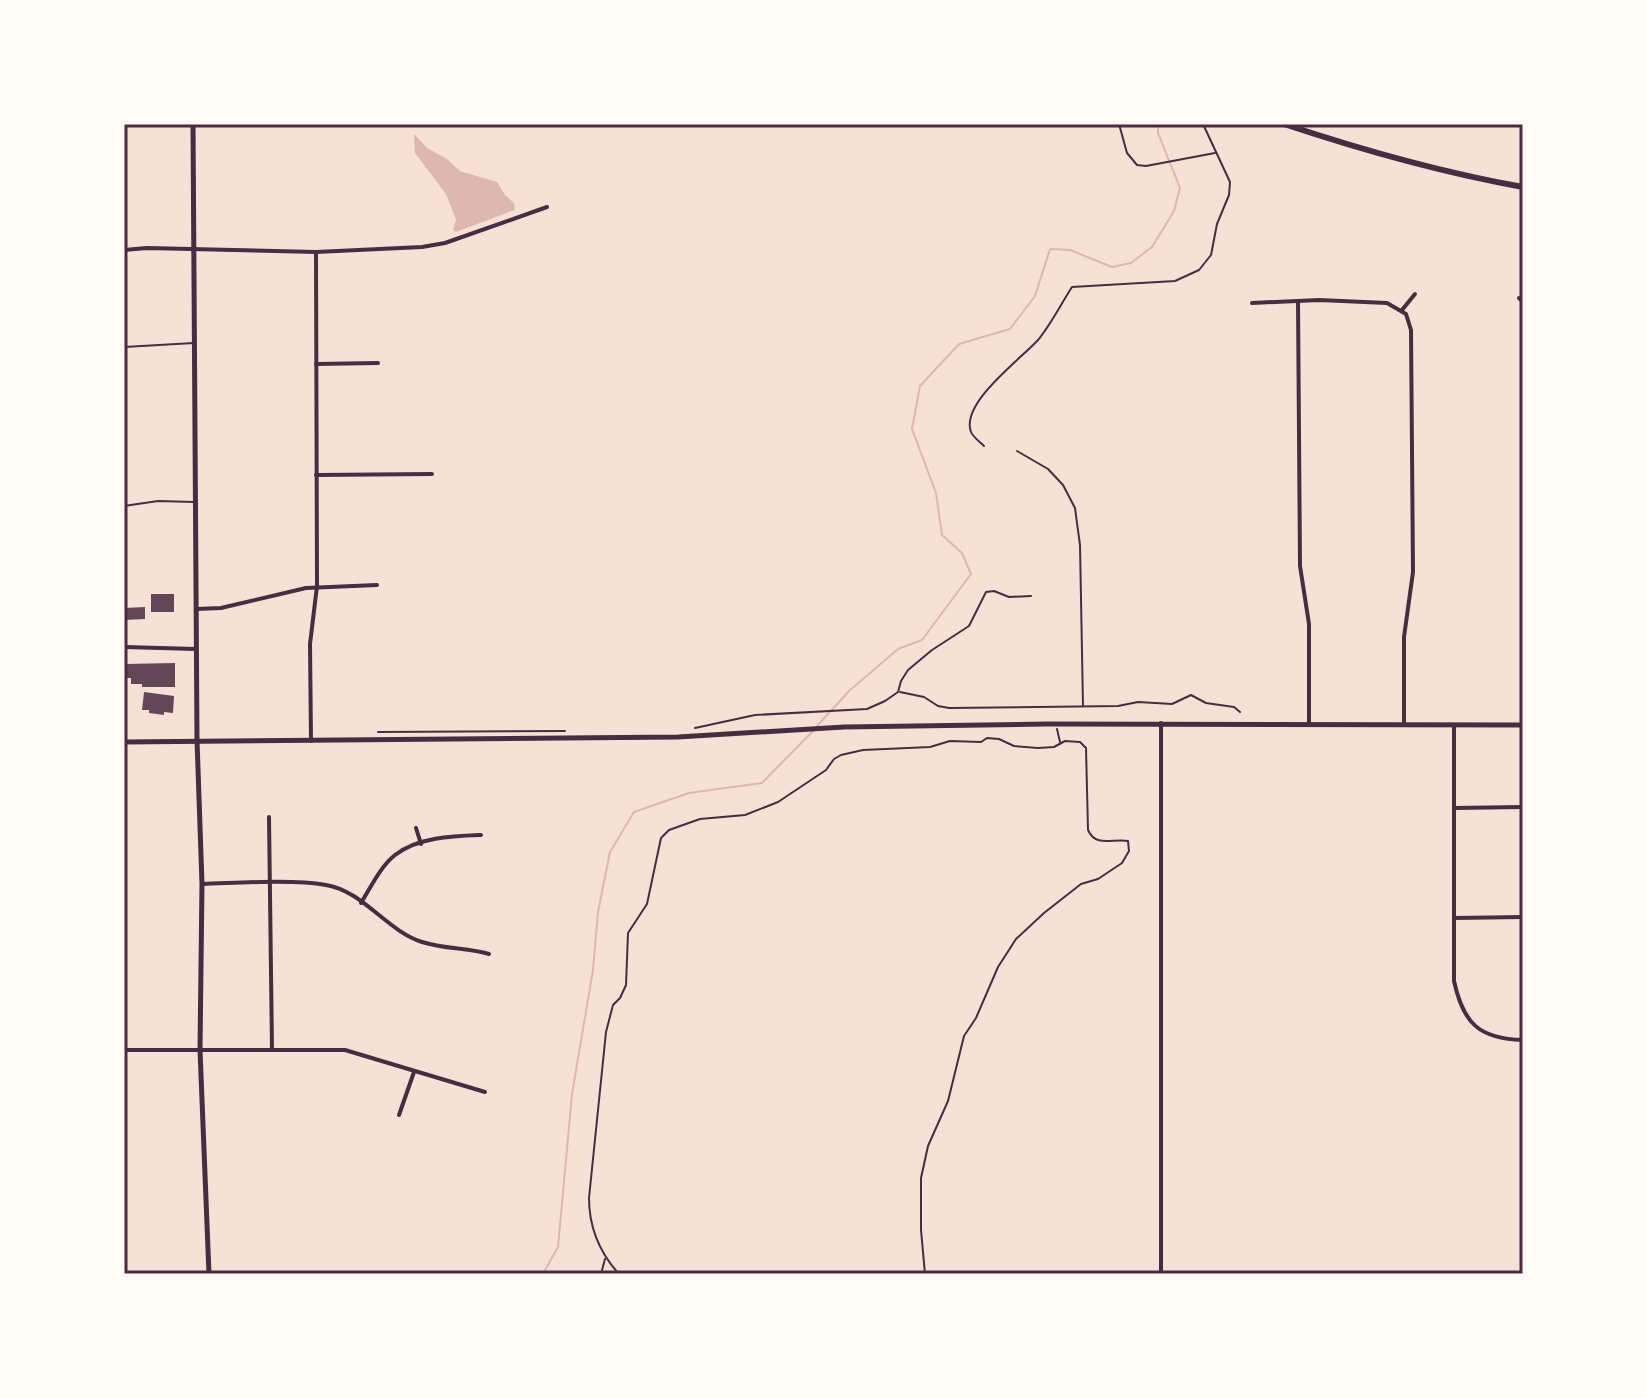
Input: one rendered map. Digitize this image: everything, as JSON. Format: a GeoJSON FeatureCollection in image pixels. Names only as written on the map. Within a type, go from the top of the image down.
{"type":"FeatureCollection","features":[{"type":"Feature","properties":{"kind":"main road"},"geometry":{"type":"LineString","coordinates":[[1284,124],[1446,173],[1523,187]]}},
{"type":"Feature","properties":{"kind":"street"},"geometry":{"type":"LineString","coordinates":[[193,124],[197,740],[202,884],[200,1050],[209,1274]]}},
{"type":"Feature","properties":{"kind":"street"},"geometry":{"type":"LineString","coordinates":[[124,250],[316,252],[422,247],[445,243],[547,207]]}},
{"type":"Feature","properties":{"kind":"street"},"geometry":{"type":"LineString","coordinates":[[311,741],[310,644],[317,586],[316,252]]}},
{"type":"Feature","properties":{"kind":"street"},"geometry":{"type":"LineString","coordinates":[[1402,310],[1415,294]]}},
{"type":"Feature","properties":{"kind":"street"},"geometry":{"type":"LineString","coordinates":[[1298,301],[1300,566],[1309,624],[1309,725]]}},
{"type":"Feature","properties":{"kind":"street"},"geometry":{"type":"LineString","coordinates":[[1252,303],[1387,303],[1402,310],[1409,319],[1413,572],[1403,651],[1404,725]]}},
{"type":"Feature","properties":{"kind":"street"},"geometry":{"type":"LineString","coordinates":[[316,364],[378,363]]}},
{"type":"Feature","properties":{"kind":"street"},"geometry":{"type":"LineString","coordinates":[[316,475],[432,474]]}},
{"type":"Feature","properties":{"kind":"street"},"geometry":{"type":"LineString","coordinates":[[196,609],[221,608],[317,586],[377,585]]}},
{"type":"Feature","properties":{"kind":"street"},"geometry":{"type":"LineString","coordinates":[[124,647],[196,649]]}},
{"type":"Feature","properties":{"kind":"street"},"geometry":{"type":"LineString","coordinates":[[1161,723],[1161,1274]]}},
{"type":"Feature","properties":{"kind":"street"},"geometry":{"type":"LineString","coordinates":[[124,742],[678,737],[844,727],[1161,723],[1523,725]]}},
{"type":"Feature","properties":{"kind":"street"},"geometry":{"type":"LineString","coordinates":[[1454,725],[1454,981],[1458,999],[1470,1022],[1495,1038],[1523,1040]]}},
{"type":"Feature","properties":{"kind":"street"},"geometry":{"type":"LineString","coordinates":[[1454,808],[1523,807]]}},
{"type":"Feature","properties":{"kind":"street"},"geometry":{"type":"LineString","coordinates":[[269,817],[272,1049]]}},
{"type":"Feature","properties":{"kind":"street"},"geometry":{"type":"LineString","coordinates":[[416,828],[421,844]]}},
{"type":"Feature","properties":{"kind":"street"},"geometry":{"type":"LineString","coordinates":[[361,903],[381,870],[396,854],[440,836],[481,835]]}},
{"type":"Feature","properties":{"kind":"street"},"geometry":{"type":"LineString","coordinates":[[202,884],[328,885],[352,895],[380,918],[422,942],[489,954]]}},
{"type":"Feature","properties":{"kind":"street"},"geometry":{"type":"LineString","coordinates":[[1454,918],[1523,917]]}},
{"type":"Feature","properties":{"kind":"street"},"geometry":{"type":"LineString","coordinates":[[124,1050],[345,1050],[485,1092]]}},
{"type":"Feature","properties":{"kind":"street"},"geometry":{"type":"LineString","coordinates":[[399,1115],[415,1072]]}},
{"type":"Feature","properties":{"kind":"lane"},"geometry":{"type":"LineString","coordinates":[[124,347],[194,343]]}},
{"type":"Feature","properties":{"kind":"lane"},"geometry":{"type":"LineString","coordinates":[[124,506],[158,501],[196,503]]}},
{"type":"Feature","properties":{"kind":"path"},"geometry":{"type":"LineString","coordinates":[[1119,124],[1127,153],[1133,163],[1142,166],[1217,153]]}},
{"type":"Feature","properties":{"kind":"path"},"geometry":{"type":"LineString","coordinates":[[984,446],[972,434],[970,422],[977,404],[1039,338],[1072,287],[1175,281],[1199,270],[1211,255],[1230,182],[1203,124]]}},
{"type":"Feature","properties":{"kind":"path"},"geometry":{"type":"LineString","coordinates":[[1017,451],[1048,469],[1063,485],[1075,508],[1080,545],[1083,707]]}},
{"type":"Feature","properties":{"kind":"path"},"geometry":{"type":"LineString","coordinates":[[898,692],[908,670],[969,626],[986,592],[994,591],[1009,597],[1031,596]]}},
{"type":"Feature","properties":{"kind":"path"},"geometry":{"type":"LineString","coordinates":[[687,730],[749,716],[872,708],[898,692],[924,697],[938,706],[949,708],[1123,706],[1138,702],[1172,704],[1191,695],[1206,703],[1234,707],[1240,712]]}},
{"type":"Feature","properties":{"kind":"path"},"geometry":{"type":"LineString","coordinates":[[378,732],[572,731]]}},
{"type":"Feature","properties":{"kind":"path"},"geometry":{"type":"LineString","coordinates":[[619,1274],[605,1258],[593,1232],[589,1198],[606,1032],[613,1005],[626,985],[628,933],[646,909],[661,838],[669,830],[700,819],[745,815],[769,806],[826,770],[841,755],[863,750],[930,747],[950,741],[981,742],[987,738],[1045,748],[1075,741],[1086,748],[1087,827],[1091,837],[1100,841],[1126,840],[1129,851],[1122,863],[1098,879],[1081,884],[1016,939],[998,967],[976,1018],[964,1036],[948,1101],[928,1146],[921,1178],[925,1274]]}},
{"type":"Feature","properties":{"kind":"path"},"geometry":{"type":"LineString","coordinates":[[601,1274],[605,1258]]}},
{"type":"Feature","properties":{"kind":"shaded area"},"geometry":{"type":"Polygon","coordinates":[[[414,134],[427,148],[447,159],[460,171],[497,182],[514,203],[515,210],[456,232],[453,230],[456,220],[446,194],[415,153],[414,134]]]}},
{"type":"Feature","properties":{"kind":"building"},"geometry":{"type":"Polygon","coordinates":[[[151,594],[174,594],[174,612],[151,612],[151,594]]]}},
{"type":"Feature","properties":{"kind":"building"},"geometry":{"type":"Polygon","coordinates":[[[145,607],[145,619],[124,620],[124,608],[145,607]]]}},
{"type":"Feature","properties":{"kind":"building"},"geometry":{"type":"Polygon","coordinates":[[[175,663],[175,687],[142,687],[142,684],[131,684],[131,678],[124,678],[124,664],[175,663]]]}},
{"type":"Feature","properties":{"kind":"building"},"geometry":{"type":"Polygon","coordinates":[[[144,692],[174,696],[173,713],[164,712],[164,715],[142,710],[144,692]]]}},
{"type":"Feature","properties":{"kind":"waterway"},"geometry":{"type":"LineString","coordinates":[[817,726],[849,691],[898,649],[922,640],[971,574],[962,553],[942,535],[936,493],[912,429],[920,386],[959,344],[1010,329],[1035,296],[1050,249],[1070,250],[1112,267],[1131,263],[1152,247],[1174,211],[1180,188],[1158,133],[1158,124]]}},
{"type":"Feature","properties":{"kind":"waterway"},"geometry":{"type":"LineString","coordinates":[[543,1274],[558,1247],[572,1094],[593,970],[598,912],[610,852],[634,812],[689,793],[762,783],[813,731]]}}]}
